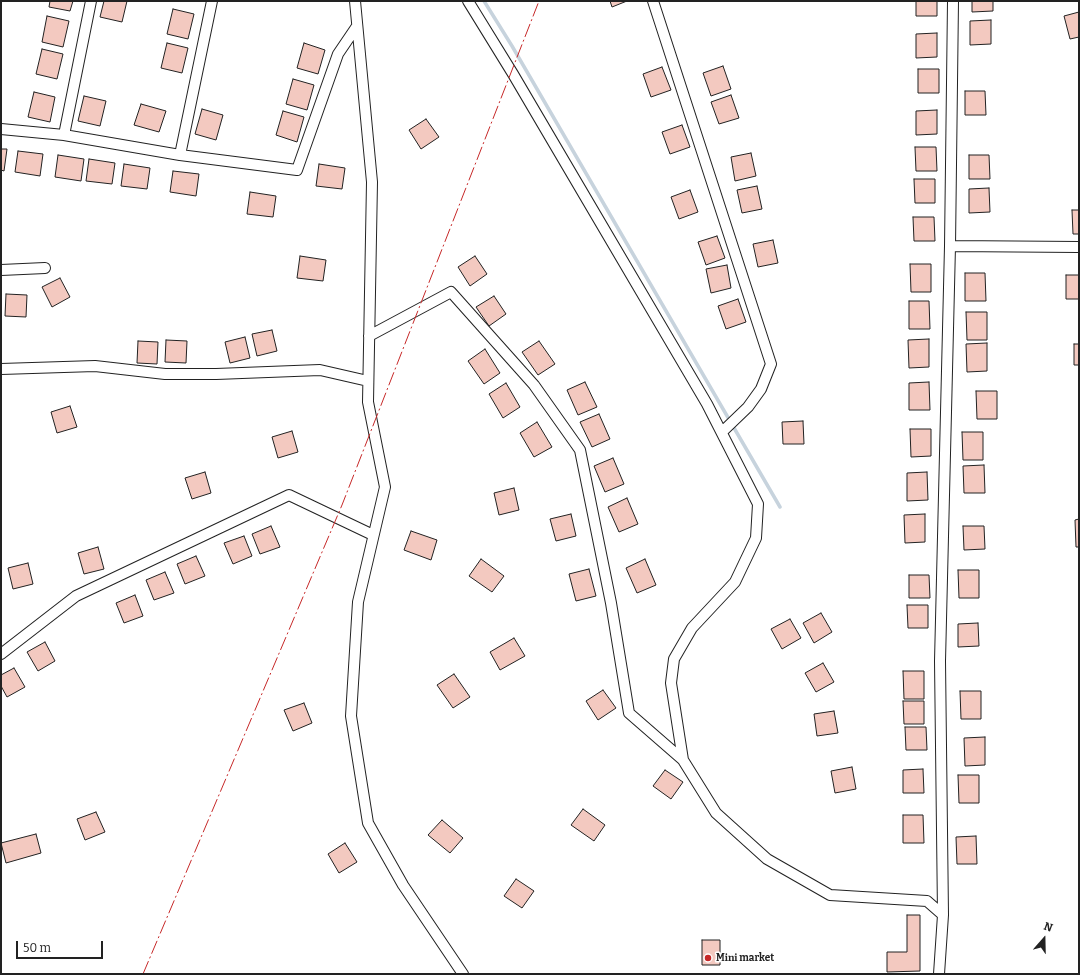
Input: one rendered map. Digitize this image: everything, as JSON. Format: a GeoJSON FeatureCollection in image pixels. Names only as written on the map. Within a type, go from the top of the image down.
{"type":"FeatureCollection","features":[{"type":"Feature","properties":{"kind":"street"},"geometry":{"type":"LineString","coordinates":[[64,135],[91,1]]}},
{"type":"Feature","properties":{"kind":"street"},"geometry":{"type":"LineString","coordinates":[[180,155],[212,1]]}},
{"type":"Feature","properties":{"kind":"street"},"geometry":{"type":"LineString","coordinates":[[355,1],[372,182],[368,402],[384,487],[358,602],[350,716],[368,823],[402,885],[463,974]]}},
{"type":"Feature","properties":{"kind":"street"},"geometry":{"type":"LineString","coordinates":[[468,1],[518,80],[707,404],[758,504],[756,538],[735,582],[692,628],[674,659],[671,683],[683,760]]}},
{"type":"Feature","properties":{"kind":"street"},"geometry":{"type":"LineString","coordinates":[[653,1],[771,364],[760,389],[748,407],[722,432]]}},
{"type":"Feature","properties":{"kind":"street"},"geometry":{"type":"LineString","coordinates":[[939,974],[943,915],[940,661],[950,246],[953,1]]}},
{"type":"Feature","properties":{"kind":"street"},"geometry":{"type":"LineString","coordinates":[[1,129],[64,135],[180,155],[297,170],[338,54],[357,26]]}},
{"type":"Feature","properties":{"kind":"street"},"geometry":{"type":"LineString","coordinates":[[950,246],[1079,247]]}},
{"type":"Feature","properties":{"kind":"street"},"geometry":{"type":"LineString","coordinates":[[1,270],[45,268]]}},
{"type":"Feature","properties":{"kind":"street"},"geometry":{"type":"LineString","coordinates":[[369,336],[451,292],[534,386],[580,450],[610,603],[629,713],[683,760],[716,813],[767,859],[830,895],[927,901],[943,915]]}},
{"type":"Feature","properties":{"kind":"street"},"geometry":{"type":"LineString","coordinates":[[1,369],[94,366],[165,374],[320,370],[368,381]]}},
{"type":"Feature","properties":{"kind":"street"},"geometry":{"type":"LineString","coordinates":[[1,654],[76,596],[289,495],[373,535]]}},
{"type":"Feature","properties":{"kind":"building"},"geometry":{"type":"Polygon","coordinates":[[[50,1],[73,1],[70,11],[49,7],[50,1]]]}},
{"type":"Feature","properties":{"kind":"building"},"geometry":{"type":"Polygon","coordinates":[[[104,1],[127,1],[122,22],[100,17],[104,1]]]}},
{"type":"Feature","properties":{"kind":"building"},"geometry":{"type":"Polygon","coordinates":[[[610,1],[627,1],[612,7],[610,1]]]}},
{"type":"Feature","properties":{"kind":"building"},"geometry":{"type":"Polygon","coordinates":[[[916,1],[937,1],[937,16],[916,16],[916,1]]]}},
{"type":"Feature","properties":{"kind":"building"},"geometry":{"type":"Polygon","coordinates":[[[972,1],[993,1],[993,11],[972,12],[972,1]]]}},
{"type":"Feature","properties":{"kind":"building"},"geometry":{"type":"Polygon","coordinates":[[[173,9],[194,14],[188,39],[167,34],[173,9]]]}},
{"type":"Feature","properties":{"kind":"building"},"geometry":{"type":"Polygon","coordinates":[[[1079,12],[1079,37],[1070,39],[1064,16],[1079,12]]]}},
{"type":"Feature","properties":{"kind":"building"},"geometry":{"type":"Polygon","coordinates":[[[47,16],[69,21],[63,47],[42,42],[47,16]]]}},
{"type":"Feature","properties":{"kind":"building"},"geometry":{"type":"Polygon","coordinates":[[[991,20],[991,44],[970,45],[970,21],[991,20]]]}},
{"type":"Feature","properties":{"kind":"building"},"geometry":{"type":"Polygon","coordinates":[[[937,33],[937,57],[916,58],[916,34],[937,33]]]}},
{"type":"Feature","properties":{"kind":"building"},"geometry":{"type":"Polygon","coordinates":[[[167,43],[188,48],[182,73],[161,68],[167,43]]]}},
{"type":"Feature","properties":{"kind":"building"},"geometry":{"type":"Polygon","coordinates":[[[304,43],[325,50],[318,74],[297,68],[304,43]]]}},
{"type":"Feature","properties":{"kind":"building"},"geometry":{"type":"Polygon","coordinates":[[[42,49],[63,54],[57,79],[36,74],[42,49]]]}},
{"type":"Feature","properties":{"kind":"building"},"geometry":{"type":"Polygon","coordinates":[[[723,66],[731,89],[711,96],[703,73],[723,66]]]}},
{"type":"Feature","properties":{"kind":"building"},"geometry":{"type":"Polygon","coordinates":[[[662,67],[671,90],[651,97],[643,74],[662,67]]]}},
{"type":"Feature","properties":{"kind":"building"},"geometry":{"type":"Polygon","coordinates":[[[918,69],[939,69],[939,93],[918,93],[918,69]]]}},
{"type":"Feature","properties":{"kind":"building"},"geometry":{"type":"Polygon","coordinates":[[[293,79],[314,85],[307,110],[286,104],[293,79]]]}},
{"type":"Feature","properties":{"kind":"building"},"geometry":{"type":"Polygon","coordinates":[[[965,91],[985,91],[986,115],[965,115],[965,91]]]}},
{"type":"Feature","properties":{"kind":"building"},"geometry":{"type":"Polygon","coordinates":[[[34,92],[55,97],[50,122],[28,117],[34,92]]]}},
{"type":"Feature","properties":{"kind":"building"},"geometry":{"type":"Polygon","coordinates":[[[731,95],[739,118],[719,124],[711,102],[731,95]]]}},
{"type":"Feature","properties":{"kind":"building"},"geometry":{"type":"Polygon","coordinates":[[[84,96],[106,101],[100,126],[78,121],[84,96]]]}},
{"type":"Feature","properties":{"kind":"building"},"geometry":{"type":"Polygon","coordinates":[[[141,104],[166,111],[159,132],[134,125],[141,104]]]}},
{"type":"Feature","properties":{"kind":"building"},"geometry":{"type":"Polygon","coordinates":[[[202,109],[223,115],[216,140],[195,134],[202,109]]]}},
{"type":"Feature","properties":{"kind":"building"},"geometry":{"type":"Polygon","coordinates":[[[937,110],[937,134],[916,135],[916,111],[937,110]]]}},
{"type":"Feature","properties":{"kind":"building"},"geometry":{"type":"Polygon","coordinates":[[[283,111],[304,117],[297,142],[276,135],[283,111]]]}},
{"type":"Feature","properties":{"kind":"building"},"geometry":{"type":"Polygon","coordinates":[[[426,119],[439,137],[421,149],[409,130],[426,119]]]}},
{"type":"Feature","properties":{"kind":"building"},"geometry":{"type":"Polygon","coordinates":[[[682,125],[690,147],[670,154],[662,132],[682,125]]]}},
{"type":"Feature","properties":{"kind":"building"},"geometry":{"type":"Polygon","coordinates":[[[915,147],[936,147],[937,171],[916,171],[915,147]]]}},
{"type":"Feature","properties":{"kind":"building"},"geometry":{"type":"Polygon","coordinates":[[[1,149],[7,149],[4,171],[1,170],[1,149]]]}},
{"type":"Feature","properties":{"kind":"building"},"geometry":{"type":"Polygon","coordinates":[[[18,151],[43,154],[40,176],[15,172],[18,151]]]}},
{"type":"Feature","properties":{"kind":"building"},"geometry":{"type":"Polygon","coordinates":[[[751,153],[756,176],[735,181],[731,157],[751,153]]]}},
{"type":"Feature","properties":{"kind":"building"},"geometry":{"type":"Polygon","coordinates":[[[58,155],[84,159],[81,181],[55,177],[58,155]]]}},
{"type":"Feature","properties":{"kind":"building"},"geometry":{"type":"Polygon","coordinates":[[[969,155],[989,155],[990,179],[969,179],[969,155]]]}},
{"type":"Feature","properties":{"kind":"building"},"geometry":{"type":"Polygon","coordinates":[[[89,159],[115,163],[112,184],[86,181],[89,159]]]}},
{"type":"Feature","properties":{"kind":"building"},"geometry":{"type":"Polygon","coordinates":[[[124,164],[150,168],[147,189],[121,186],[124,164]]]}},
{"type":"Feature","properties":{"kind":"building"},"geometry":{"type":"Polygon","coordinates":[[[319,164],[345,168],[342,189],[316,186],[319,164]]]}},
{"type":"Feature","properties":{"kind":"building"},"geometry":{"type":"Polygon","coordinates":[[[173,171],[199,174],[196,196],[170,192],[173,171]]]}},
{"type":"Feature","properties":{"kind":"building"},"geometry":{"type":"Polygon","coordinates":[[[914,179],[935,179],[935,203],[915,203],[914,179]]]}},
{"type":"Feature","properties":{"kind":"building"},"geometry":{"type":"Polygon","coordinates":[[[757,186],[762,209],[742,213],[737,190],[757,186]]]}},
{"type":"Feature","properties":{"kind":"building"},"geometry":{"type":"Polygon","coordinates":[[[989,188],[990,212],[969,213],[969,189],[989,188]]]}},
{"type":"Feature","properties":{"kind":"building"},"geometry":{"type":"Polygon","coordinates":[[[690,190],[698,212],[679,219],[671,197],[690,190]]]}},
{"type":"Feature","properties":{"kind":"building"},"geometry":{"type":"Polygon","coordinates":[[[250,192],[276,196],[273,217],[247,214],[250,192]]]}},
{"type":"Feature","properties":{"kind":"building"},"geometry":{"type":"Polygon","coordinates":[[[1072,210],[1079,210],[1079,234],[1073,234],[1072,210]]]}},
{"type":"Feature","properties":{"kind":"building"},"geometry":{"type":"Polygon","coordinates":[[[913,217],[934,217],[935,241],[914,241],[913,217]]]}},
{"type":"Feature","properties":{"kind":"building"},"geometry":{"type":"Polygon","coordinates":[[[717,236],[725,258],[706,265],[698,242],[717,236]]]}},
{"type":"Feature","properties":{"kind":"building"},"geometry":{"type":"Polygon","coordinates":[[[773,240],[778,263],[758,267],[753,244],[773,240]]]}},
{"type":"Feature","properties":{"kind":"building"},"geometry":{"type":"Polygon","coordinates":[[[300,256],[326,260],[323,281],[297,278],[300,256]]]}},
{"type":"Feature","properties":{"kind":"building"},"geometry":{"type":"Polygon","coordinates":[[[475,256],[487,274],[470,286],[458,267],[475,256]]]}},
{"type":"Feature","properties":{"kind":"building"},"geometry":{"type":"Polygon","coordinates":[[[910,264],[931,264],[931,292],[911,292],[910,264]]]}},
{"type":"Feature","properties":{"kind":"building"},"geometry":{"type":"Polygon","coordinates":[[[727,265],[731,288],[711,293],[706,269],[727,265]]]}},
{"type":"Feature","properties":{"kind":"building"},"geometry":{"type":"Polygon","coordinates":[[[965,273],[985,273],[986,301],[965,301],[965,273]]]}},
{"type":"Feature","properties":{"kind":"building"},"geometry":{"type":"Polygon","coordinates":[[[1066,275],[1079,275],[1079,299],[1066,299],[1066,275]]]}},
{"type":"Feature","properties":{"kind":"building"},"geometry":{"type":"Polygon","coordinates":[[[60,278],[70,297],[52,307],[42,287],[60,278]]]}},
{"type":"Feature","properties":{"kind":"building"},"geometry":{"type":"Polygon","coordinates":[[[6,294],[27,295],[26,317],[5,316],[6,294]]]}},
{"type":"Feature","properties":{"kind":"building"},"geometry":{"type":"Polygon","coordinates":[[[494,296],[506,314],[489,326],[476,307],[494,296]]]}},
{"type":"Feature","properties":{"kind":"building"},"geometry":{"type":"Polygon","coordinates":[[[738,299],[746,322],[726,329],[718,306],[738,299]]]}},
{"type":"Feature","properties":{"kind":"building"},"geometry":{"type":"Polygon","coordinates":[[[909,301],[929,301],[930,329],[909,329],[909,301]]]}},
{"type":"Feature","properties":{"kind":"building"},"geometry":{"type":"Polygon","coordinates":[[[966,312],[987,312],[987,340],[967,340],[966,312]]]}},
{"type":"Feature","properties":{"kind":"building"},"geometry":{"type":"Polygon","coordinates":[[[272,330],[277,351],[257,356],[252,334],[272,330]]]}},
{"type":"Feature","properties":{"kind":"building"},"geometry":{"type":"Polygon","coordinates":[[[245,337],[250,358],[230,363],[225,342],[245,337]]]}},
{"type":"Feature","properties":{"kind":"building"},"geometry":{"type":"Polygon","coordinates":[[[929,339],[929,367],[909,368],[908,340],[929,339]]]}},
{"type":"Feature","properties":{"kind":"building"},"geometry":{"type":"Polygon","coordinates":[[[166,340],[187,341],[186,363],[165,362],[166,340]]]}},
{"type":"Feature","properties":{"kind":"building"},"geometry":{"type":"Polygon","coordinates":[[[138,341],[158,342],[157,364],[137,363],[138,341]]]}},
{"type":"Feature","properties":{"kind":"building"},"geometry":{"type":"Polygon","coordinates":[[[539,341],[555,364],[538,375],[522,352],[539,341]]]}},
{"type":"Feature","properties":{"kind":"building"},"geometry":{"type":"Polygon","coordinates":[[[987,343],[987,371],[967,372],[966,344],[987,343]]]}},
{"type":"Feature","properties":{"kind":"building"},"geometry":{"type":"Polygon","coordinates":[[[1074,344],[1079,344],[1079,365],[1074,365],[1074,344]]]}},
{"type":"Feature","properties":{"kind":"building"},"geometry":{"type":"Polygon","coordinates":[[[485,349],[500,373],[484,384],[468,361],[485,349]]]}},
{"type":"Feature","properties":{"kind":"building"},"geometry":{"type":"Polygon","coordinates":[[[585,382],[597,407],[578,415],[567,390],[585,382]]]}},
{"type":"Feature","properties":{"kind":"building"},"geometry":{"type":"Polygon","coordinates":[[[929,382],[930,410],[909,410],[909,383],[929,382]]]}},
{"type":"Feature","properties":{"kind":"building"},"geometry":{"type":"Polygon","coordinates":[[[506,383],[520,407],[503,418],[489,394],[506,383]]]}},
{"type":"Feature","properties":{"kind":"building"},"geometry":{"type":"Polygon","coordinates":[[[976,391],[997,391],[997,419],[977,419],[976,391]]]}},
{"type":"Feature","properties":{"kind":"building"},"geometry":{"type":"Polygon","coordinates":[[[70,406],[77,427],[57,433],[51,412],[70,406]]]}},
{"type":"Feature","properties":{"kind":"building"},"geometry":{"type":"Polygon","coordinates":[[[599,414],[610,439],[592,447],[580,422],[599,414]]]}},
{"type":"Feature","properties":{"kind":"building"},"geometry":{"type":"Polygon","coordinates":[[[803,421],[804,444],[783,444],[782,422],[803,421]]]}},
{"type":"Feature","properties":{"kind":"building"},"geometry":{"type":"Polygon","coordinates":[[[537,422],[552,447],[534,457],[520,433],[537,422]]]}},
{"type":"Feature","properties":{"kind":"building"},"geometry":{"type":"Polygon","coordinates":[[[910,429],[931,429],[931,456],[911,457],[910,429]]]}},
{"type":"Feature","properties":{"kind":"building"},"geometry":{"type":"Polygon","coordinates":[[[292,431],[298,452],[278,458],[272,437],[292,431]]]}},
{"type":"Feature","properties":{"kind":"building"},"geometry":{"type":"Polygon","coordinates":[[[962,432],[983,432],[983,460],[963,460],[962,432]]]}},
{"type":"Feature","properties":{"kind":"building"},"geometry":{"type":"Polygon","coordinates":[[[613,458],[624,484],[605,492],[594,466],[613,458]]]}},
{"type":"Feature","properties":{"kind":"building"},"geometry":{"type":"Polygon","coordinates":[[[984,465],[985,493],[964,493],[963,466],[984,465]]]}},
{"type":"Feature","properties":{"kind":"building"},"geometry":{"type":"Polygon","coordinates":[[[205,472],[211,493],[192,499],[185,478],[205,472]]]}},
{"type":"Feature","properties":{"kind":"building"},"geometry":{"type":"Polygon","coordinates":[[[927,472],[928,500],[907,501],[907,473],[927,472]]]}},
{"type":"Feature","properties":{"kind":"building"},"geometry":{"type":"Polygon","coordinates":[[[514,488],[519,510],[499,515],[494,493],[514,488]]]}},
{"type":"Feature","properties":{"kind":"building"},"geometry":{"type":"Polygon","coordinates":[[[627,498],[638,524],[619,532],[608,507],[627,498]]]}},
{"type":"Feature","properties":{"kind":"building"},"geometry":{"type":"Polygon","coordinates":[[[571,514],[576,536],[556,541],[550,519],[571,514]]]}},
{"type":"Feature","properties":{"kind":"building"},"geometry":{"type":"Polygon","coordinates":[[[925,514],[925,542],[905,543],[904,515],[925,514]]]}},
{"type":"Feature","properties":{"kind":"building"},"geometry":{"type":"Polygon","coordinates":[[[1079,519],[1079,547],[1076,547],[1075,520],[1079,519]]]}},
{"type":"Feature","properties":{"kind":"building"},"geometry":{"type":"Polygon","coordinates":[[[271,526],[280,547],[260,554],[252,534],[271,526]]]}},
{"type":"Feature","properties":{"kind":"building"},"geometry":{"type":"Polygon","coordinates":[[[963,526],[984,526],[985,549],[964,550],[963,526]]]}},
{"type":"Feature","properties":{"kind":"building"},"geometry":{"type":"Polygon","coordinates":[[[411,531],[437,540],[431,560],[404,550],[411,531]]]}},
{"type":"Feature","properties":{"kind":"building"},"geometry":{"type":"Polygon","coordinates":[[[244,536],[252,556],[233,564],[224,543],[244,536]]]}},
{"type":"Feature","properties":{"kind":"building"},"geometry":{"type":"Polygon","coordinates":[[[98,547],[104,569],[84,574],[78,553],[98,547]]]}},
{"type":"Feature","properties":{"kind":"building"},"geometry":{"type":"Polygon","coordinates":[[[196,556],[205,576],[185,584],[177,564],[196,556]]]}},
{"type":"Feature","properties":{"kind":"building"},"geometry":{"type":"Polygon","coordinates":[[[481,559],[504,576],[492,592],[469,576],[481,559]]]}},
{"type":"Feature","properties":{"kind":"building"},"geometry":{"type":"Polygon","coordinates":[[[645,559],[656,585],[637,593],[626,568],[645,559]]]}},
{"type":"Feature","properties":{"kind":"building"},"geometry":{"type":"Polygon","coordinates":[[[28,563],[33,584],[13,589],[8,568],[28,563]]]}},
{"type":"Feature","properties":{"kind":"building"},"geometry":{"type":"Polygon","coordinates":[[[589,569],[596,596],[576,601],[569,574],[589,569]]]}},
{"type":"Feature","properties":{"kind":"building"},"geometry":{"type":"Polygon","coordinates":[[[958,570],[979,570],[979,598],[959,598],[958,570]]]}},
{"type":"Feature","properties":{"kind":"building"},"geometry":{"type":"Polygon","coordinates":[[[165,572],[174,593],[154,600],[146,580],[165,572]]]}},
{"type":"Feature","properties":{"kind":"building"},"geometry":{"type":"Polygon","coordinates":[[[909,575],[929,575],[930,598],[909,598],[909,575]]]}},
{"type":"Feature","properties":{"kind":"building"},"geometry":{"type":"Polygon","coordinates":[[[135,595],[143,616],[124,623],[116,603],[135,595]]]}},
{"type":"Feature","properties":{"kind":"building"},"geometry":{"type":"Polygon","coordinates":[[[907,605],[928,605],[928,628],[908,628],[907,605]]]}},
{"type":"Feature","properties":{"kind":"building"},"geometry":{"type":"Polygon","coordinates":[[[821,613],[832,632],[814,643],[803,623],[821,613]]]}},
{"type":"Feature","properties":{"kind":"building"},"geometry":{"type":"Polygon","coordinates":[[[790,619],[801,638],[782,649],[771,629],[790,619]]]}},
{"type":"Feature","properties":{"kind":"building"},"geometry":{"type":"Polygon","coordinates":[[[978,623],[979,646],[958,647],[958,624],[978,623]]]}},
{"type":"Feature","properties":{"kind":"building"},"geometry":{"type":"Polygon","coordinates":[[[514,638],[525,656],[500,670],[490,652],[514,638]]]}},
{"type":"Feature","properties":{"kind":"building"},"geometry":{"type":"Polygon","coordinates":[[[45,642],[55,661],[38,671],[27,652],[45,642]]]}},
{"type":"Feature","properties":{"kind":"building"},"geometry":{"type":"Polygon","coordinates":[[[823,663],[834,682],[816,692],[805,673],[823,663]]]}},
{"type":"Feature","properties":{"kind":"building"},"geometry":{"type":"Polygon","coordinates":[[[14,668],[25,687],[7,697],[1,686],[1,675],[14,668]]]}},
{"type":"Feature","properties":{"kind":"building"},"geometry":{"type":"Polygon","coordinates":[[[903,671],[924,671],[924,699],[904,699],[903,671]]]}},
{"type":"Feature","properties":{"kind":"building"},"geometry":{"type":"Polygon","coordinates":[[[454,674],[470,697],[453,708],[437,685],[454,674]]]}},
{"type":"Feature","properties":{"kind":"building"},"geometry":{"type":"Polygon","coordinates":[[[603,690],[616,708],[598,720],[586,701],[603,690]]]}},
{"type":"Feature","properties":{"kind":"building"},"geometry":{"type":"Polygon","coordinates":[[[960,691],[981,691],[981,719],[961,719],[960,691]]]}},
{"type":"Feature","properties":{"kind":"building"},"geometry":{"type":"Polygon","coordinates":[[[903,701],[924,701],[924,724],[904,724],[903,701]]]}},
{"type":"Feature","properties":{"kind":"building"},"geometry":{"type":"Polygon","coordinates":[[[304,703],[312,723],[293,731],[284,710],[304,703]]]}},
{"type":"Feature","properties":{"kind":"building"},"geometry":{"type":"Polygon","coordinates":[[[834,711],[838,733],[817,736],[814,714],[834,711]]]}},
{"type":"Feature","properties":{"kind":"building"},"geometry":{"type":"Polygon","coordinates":[[[905,727],[926,727],[927,750],[906,750],[905,727]]]}},
{"type":"Feature","properties":{"kind":"building"},"geometry":{"type":"Polygon","coordinates":[[[985,737],[985,765],[965,766],[964,738],[985,737]]]}},
{"type":"Feature","properties":{"kind":"building"},"geometry":{"type":"Polygon","coordinates":[[[852,767],[856,789],[835,793],[831,771],[852,767]]]}},
{"type":"Feature","properties":{"kind":"building"},"geometry":{"type":"Polygon","coordinates":[[[923,769],[924,793],[903,793],[903,770],[923,769]]]}},
{"type":"Feature","properties":{"kind":"building"},"geometry":{"type":"Polygon","coordinates":[[[665,770],[683,782],[671,799],[653,786],[665,770]]]}},
{"type":"Feature","properties":{"kind":"building"},"geometry":{"type":"Polygon","coordinates":[[[958,775],[979,775],[979,803],[959,803],[958,775]]]}},
{"type":"Feature","properties":{"kind":"building"},"geometry":{"type":"Polygon","coordinates":[[[583,809],[605,825],[594,841],[571,825],[583,809]]]}},
{"type":"Feature","properties":{"kind":"building"},"geometry":{"type":"Polygon","coordinates":[[[96,812],[105,832],[85,840],[77,819],[96,812]]]}},
{"type":"Feature","properties":{"kind":"building"},"geometry":{"type":"Polygon","coordinates":[[[903,815],[923,815],[924,843],[903,843],[903,815]]]}},
{"type":"Feature","properties":{"kind":"building"},"geometry":{"type":"Polygon","coordinates":[[[442,820],[463,838],[450,853],[428,835],[442,820]]]}},
{"type":"Feature","properties":{"kind":"building"},"geometry":{"type":"Polygon","coordinates":[[[36,834],[41,853],[6,863],[1,843],[36,834]]]}},
{"type":"Feature","properties":{"kind":"building"},"geometry":{"type":"Polygon","coordinates":[[[976,836],[977,864],[957,864],[956,837],[976,836]]]}},
{"type":"Feature","properties":{"kind":"building"},"geometry":{"type":"Polygon","coordinates":[[[345,843],[357,862],[339,873],[328,854],[345,843]]]}},
{"type":"Feature","properties":{"kind":"building"},"geometry":{"type":"Polygon","coordinates":[[[516,879],[534,891],[522,908],[504,896],[516,879]]]}},
{"type":"Feature","properties":{"kind":"building"},"geometry":{"type":"Polygon","coordinates":[[[907,915],[920,915],[920,971],[887,972],[887,952],[907,952],[907,915]]]}},
{"type":"Feature","properties":{"kind":"building"},"geometry":{"type":"Polygon","coordinates":[[[702,940],[720,940],[720,965],[702,965],[702,940]]]}},
{"type":"Feature","properties":{"kind":"waterway"},"geometry":{"type":"LineString","coordinates":[[484,1],[512,46],[780,507]]}},
{"type":"Feature","properties":{"kind":"power"},"geometry":{"type":"LineString","coordinates":[[143,974],[342,505],[539,1]]}},
{"type":"Feature","properties":{"kind":"place","name":"Mini market"},"geometry":{"type":"Point","coordinates":[708,958]}}]}
